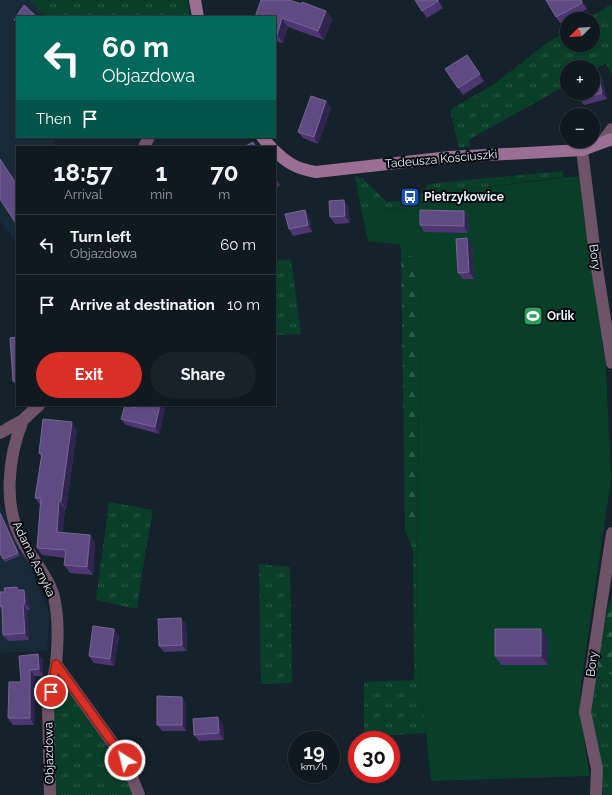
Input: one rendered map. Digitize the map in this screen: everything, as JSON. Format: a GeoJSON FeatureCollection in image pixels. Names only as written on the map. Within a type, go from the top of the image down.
{"type":"FeatureCollection","features":[{"type":"Feature","properties":{"kind":"street"},"geometry":{"type":"LineString","coordinates":[[195,0],[198,16]]}},
{"type":"Feature","properties":{"kind":"street"},"geometry":{"type":"LineString","coordinates":[[607,141],[612,129]]}},
{"type":"Feature","properties":{"kind":"street"},"geometry":{"type":"LineString","coordinates":[[263,138],[270,146]]}},
{"type":"Feature","properties":{"kind":"street","name":"Tadeusza Kościuszki"},"geometry":{"type":"LineString","coordinates":[[276,152],[286,162],[300,170],[316,172],[450,156],[582,150],[607,141]]}},
{"type":"Feature","properties":{"kind":"street","name":"Bory"},"geometry":{"type":"LineString","coordinates":[[582,150],[596,262],[612,363]]}},
{"type":"Feature","properties":{"kind":"street"},"geometry":{"type":"LineString","coordinates":[[0,434],[23,420],[38,406]]}},
{"type":"Feature","properties":{"kind":"street","name":"Adama Asnyka"},"geometry":{"type":"LineString","coordinates":[[23,420],[16,437],[9,492],[13,517],[23,543],[38,565],[53,596],[59,632],[56,664]]}},
{"type":"Feature","properties":{"kind":"street","name":"Bory"},"geometry":{"type":"LineString","coordinates":[[596,795],[597,769],[585,712],[612,533]]}},
{"type":"Feature","properties":{"kind":"street"},"geometry":{"type":"LineString","coordinates":[[56,664],[125,760],[139,795]]}},
{"type":"Feature","properties":{"kind":"street","name":"Objazdowa"},"geometry":{"type":"LineString","coordinates":[[50,795],[48,706],[56,664]]}},
{"type":"Feature","properties":{"kind":"shaded area"},"geometry":{"type":"Polygon","coordinates":[[[0,0],[29,0],[46,16],[16,16],[16,138],[57,138],[53,146],[16,146],[16,243],[0,221],[0,0]]]}},
{"type":"Feature","properties":{"kind":"shaded area"},"geometry":{"type":"Polygon","coordinates":[[[0,504],[31,568],[50,614],[47,651],[0,653],[0,504]]]}},
{"type":"Feature","properties":{"kind":"green space"},"geometry":{"type":"Polygon","coordinates":[[[29,0],[188,0],[190,16],[46,16],[29,0]]]}},
{"type":"Feature","properties":{"kind":"green space"},"geometry":{"type":"Polygon","coordinates":[[[612,4],[612,77],[606,63],[600,66],[600,60],[560,60],[560,89],[470,139],[468,143],[471,146],[459,148],[450,110],[494,84],[547,43],[560,35],[560,52],[600,52],[600,12],[599,12],[612,4]]]}},
{"type":"Feature","properties":{"kind":"green space"},"geometry":{"type":"Polygon","coordinates":[[[563,171],[563,177],[436,193],[425,208],[361,209],[355,176],[363,179],[387,202],[417,199],[428,184],[563,171]]]}},
{"type":"Feature","properties":{"kind":"green space"},"geometry":{"type":"Polygon","coordinates":[[[579,176],[606,368],[611,479],[581,685],[580,715],[590,776],[431,781],[416,635],[421,268],[401,245],[368,241],[361,209],[425,208],[435,193],[579,176]]]}},
{"type":"Feature","properties":{"kind":"green space"},"geometry":{"type":"Polygon","coordinates":[[[401,245],[421,268],[417,530],[405,530],[401,245]]]}},
{"type":"Feature","properties":{"kind":"green space"},"geometry":{"type":"Polygon","coordinates":[[[291,259],[301,334],[276,335],[276,261],[291,259]]]}},
{"type":"Feature","properties":{"kind":"green space"},"geometry":{"type":"Polygon","coordinates":[[[109,502],[153,510],[137,609],[96,600],[109,502]]]}},
{"type":"Feature","properties":{"kind":"green space"},"geometry":{"type":"Polygon","coordinates":[[[405,530],[417,530],[416,635],[426,733],[400,735],[400,731],[364,731],[364,682],[414,680],[413,551],[405,530]]]}},
{"type":"Feature","properties":{"kind":"green space"},"geometry":{"type":"Polygon","coordinates":[[[259,564],[290,567],[292,683],[261,684],[259,564]]]}},
{"type":"Feature","properties":{"kind":"green space"},"geometry":{"type":"Polygon","coordinates":[[[610,600],[612,600],[612,675],[595,667],[610,600]]]}},
{"type":"Feature","properties":{"kind":"green space"},"geometry":{"type":"Polygon","coordinates":[[[595,667],[612,675],[612,795],[603,795],[603,783],[593,727],[591,695],[595,667]]]}},
{"type":"Feature","properties":{"kind":"green space"},"geometry":{"type":"Polygon","coordinates":[[[60,680],[64,681],[121,758],[133,795],[54,795],[54,690],[56,682],[60,680]]]}},
{"type":"Feature","properties":{"kind":"building"},"geometry":{"type":"Polygon","coordinates":[[[261,0],[289,0],[302,4],[302,2],[326,11],[318,31],[282,18],[277,35],[276,16],[255,16],[261,0]]]}},
{"type":"Feature","properties":{"kind":"building"},"geometry":{"type":"Polygon","coordinates":[[[415,0],[438,0],[438,1],[422,11],[415,0]]]}},
{"type":"Feature","properties":{"kind":"building"},"geometry":{"type":"Polygon","coordinates":[[[546,0],[581,0],[582,3],[565,12],[560,12],[560,15],[556,17],[546,0]]]}},
{"type":"Feature","properties":{"kind":"building"},"geometry":{"type":"Polygon","coordinates":[[[24,5],[36,16],[17,16],[24,5]]]}},
{"type":"Feature","properties":{"kind":"building"},"geometry":{"type":"Polygon","coordinates":[[[467,55],[480,74],[458,88],[445,69],[467,55]]]}},
{"type":"Feature","properties":{"kind":"building"},"geometry":{"type":"Polygon","coordinates":[[[600,83],[602,93],[600,94],[600,83]]]}},
{"type":"Feature","properties":{"kind":"building"},"geometry":{"type":"Polygon","coordinates":[[[311,96],[326,101],[314,137],[298,132],[311,96]]]}},
{"type":"Feature","properties":{"kind":"building"},"geometry":{"type":"Polygon","coordinates":[[[253,142],[255,146],[246,146],[253,142]]]}},
{"type":"Feature","properties":{"kind":"building"},"geometry":{"type":"Polygon","coordinates":[[[0,159],[16,183],[16,223],[0,199],[0,159]]]}},
{"type":"Feature","properties":{"kind":"building"},"geometry":{"type":"Polygon","coordinates":[[[344,200],[345,216],[330,217],[329,201],[344,200]]]}},
{"type":"Feature","properties":{"kind":"building"},"geometry":{"type":"Polygon","coordinates":[[[305,210],[308,225],[289,229],[285,214],[305,210]]]}},
{"type":"Feature","properties":{"kind":"building"},"geometry":{"type":"Polygon","coordinates":[[[420,210],[464,211],[464,226],[420,225],[420,210]]]}},
{"type":"Feature","properties":{"kind":"building"},"geometry":{"type":"Polygon","coordinates":[[[467,238],[469,272],[458,273],[456,239],[467,238]]]}},
{"type":"Feature","properties":{"kind":"building"},"geometry":{"type":"Polygon","coordinates":[[[16,337],[16,381],[13,381],[10,338],[16,337]]]}},
{"type":"Feature","properties":{"kind":"building"},"geometry":{"type":"Polygon","coordinates":[[[125,406],[137,408],[137,406],[160,406],[155,427],[121,419],[125,406]]]}},
{"type":"Feature","properties":{"kind":"building"},"geometry":{"type":"Polygon","coordinates":[[[43,419],[72,422],[61,501],[59,501],[57,532],[90,535],[87,567],[64,565],[66,550],[37,548],[41,498],[35,498],[42,454],[39,453],[43,419]]]}},
{"type":"Feature","properties":{"kind":"building"},"geometry":{"type":"Polygon","coordinates":[[[0,513],[18,553],[3,559],[0,553],[0,513]]]}},
{"type":"Feature","properties":{"kind":"building"},"geometry":{"type":"Polygon","coordinates":[[[17,587],[18,590],[24,590],[25,603],[23,604],[25,633],[3,635],[0,592],[5,592],[4,588],[17,587]]]}},
{"type":"Feature","properties":{"kind":"building"},"geometry":{"type":"Polygon","coordinates":[[[181,618],[182,645],[159,646],[158,619],[181,618]]]}},
{"type":"Feature","properties":{"kind":"building"},"geometry":{"type":"Polygon","coordinates":[[[93,626],[114,629],[110,659],[89,656],[93,626]]]}},
{"type":"Feature","properties":{"kind":"building"},"geometry":{"type":"Polygon","coordinates":[[[495,629],[541,629],[541,656],[495,656],[495,629]]]}},
{"type":"Feature","properties":{"kind":"building"},"geometry":{"type":"Polygon","coordinates":[[[38,654],[39,669],[30,670],[30,718],[8,718],[9,682],[21,682],[19,656],[38,654]]]}},
{"type":"Feature","properties":{"kind":"building"},"geometry":{"type":"Polygon","coordinates":[[[157,696],[182,697],[182,725],[157,725],[157,696]]]}},
{"type":"Feature","properties":{"kind":"building"},"geometry":{"type":"Polygon","coordinates":[[[218,717],[219,733],[194,735],[193,719],[218,717]]]}},
{"type":"Feature","properties":{"kind":"place","name":"Pietrzykowice"},"geometry":{"type":"Point","coordinates":[410,197]}},
{"type":"Feature","properties":{"kind":"place","name":"Orlik"},"geometry":{"type":"Point","coordinates":[533,316]}},
{"type":"Feature","properties":{"kind":"route"},"geometry":{"type":"LineString","coordinates":[[51,692],[56,664],[125,760]]}}]}
